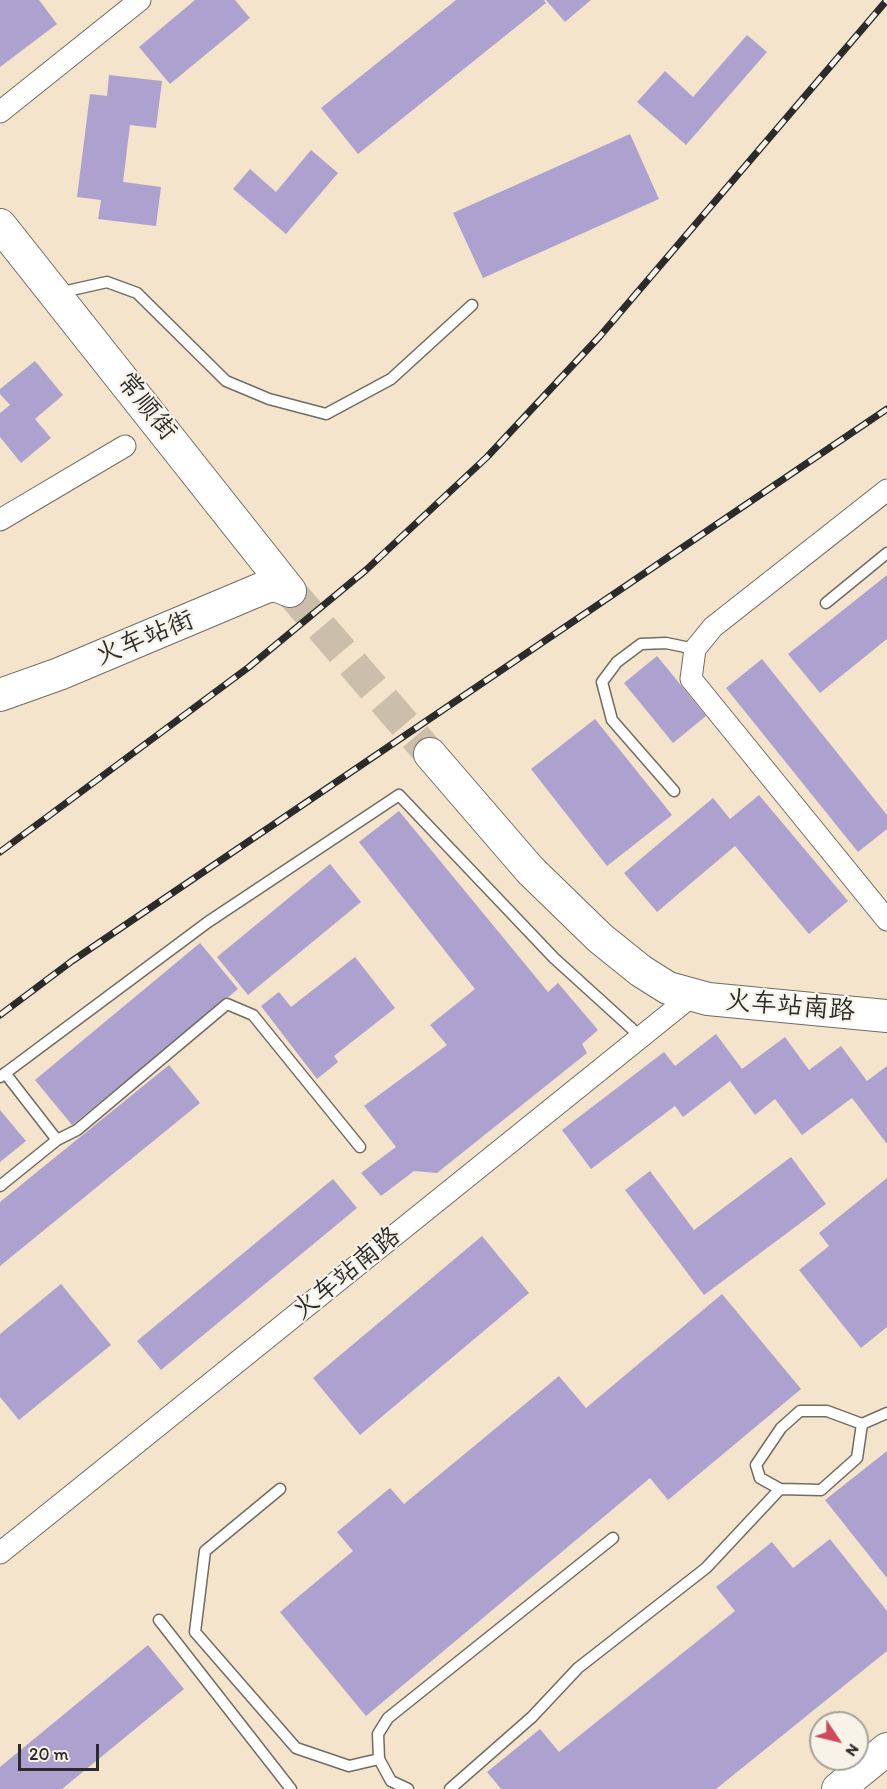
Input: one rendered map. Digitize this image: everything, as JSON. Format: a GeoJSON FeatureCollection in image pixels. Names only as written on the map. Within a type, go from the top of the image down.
{"type":"FeatureCollection","features":[{"type":"Feature","properties":{"kind":"main road","name":"常顺街"},"geometry":{"type":"LineString","coordinates":[[0,225],[290,591]]}},
{"type":"Feature","properties":{"kind":"main road","name":"火车站街"},"geometry":{"type":"LineString","coordinates":[[0,695],[59,674],[268,586],[278,586],[290,591]]}},
{"type":"Feature","properties":{"kind":"main road","name":"火车站南路"},"geometry":{"type":"LineString","coordinates":[[430,754],[530,870],[600,938],[641,971],[668,988],[708,999],[887,1017]]}},
{"type":"Feature","properties":{"kind":"main road"},"geometry":{"type":"LineString","coordinates":[[838,1789],[887,1749]]}},
{"type":"Feature","properties":{"kind":"street"},"geometry":{"type":"LineString","coordinates":[[0,112],[140,0]]}},
{"type":"Feature","properties":{"kind":"street"},"geometry":{"type":"LineString","coordinates":[[0,520],[125,446]]}},
{"type":"Feature","properties":{"kind":"street"},"geometry":{"type":"LineString","coordinates":[[887,490],[713,627],[695,650],[692,679],[887,920]]}},
{"type":"Feature","properties":{"kind":"street","name":"火车站南路"},"geometry":{"type":"LineString","coordinates":[[0,1553],[693,994]]}},
{"type":"Feature","properties":{"kind":"lane"},"geometry":{"type":"LineString","coordinates":[[55,293],[107,282],[137,293],[226,381],[269,399],[326,414],[391,379],[472,305]]}},
{"type":"Feature","properties":{"kind":"lane"},"geometry":{"type":"LineString","coordinates":[[826,603],[887,553]]}},
{"type":"Feature","properties":{"kind":"lane"},"geometry":{"type":"LineString","coordinates":[[674,791],[612,720],[602,682],[617,662],[641,644],[666,643],[695,650]]}},
{"type":"Feature","properties":{"kind":"lane"},"geometry":{"type":"LineString","coordinates":[[57,1140],[2,1075],[208,922],[399,795],[554,958],[641,1037]]}},
{"type":"Feature","properties":{"kind":"lane"},"geometry":{"type":"LineString","coordinates":[[0,1186],[57,1140],[77,1130],[227,1004],[253,1015],[360,1147]]}},
{"type":"Feature","properties":{"kind":"lane"},"geometry":{"type":"LineString","coordinates":[[862,1424],[857,1458],[821,1490],[780,1489],[760,1478],[756,1465],[781,1428],[800,1411],[827,1411],[862,1424],[887,1413]]}},
{"type":"Feature","properties":{"kind":"lane"},"geometry":{"type":"LineString","coordinates":[[280,1488],[205,1551],[195,1632],[296,1748],[349,1766],[379,1759]]}},
{"type":"Feature","properties":{"kind":"lane"},"geometry":{"type":"LineString","coordinates":[[450,1789],[532,1717],[578,1668],[706,1568],[780,1489]]}},
{"type":"Feature","properties":{"kind":"lane"},"geometry":{"type":"LineString","coordinates":[[408,1789],[391,1781],[379,1759],[378,1734],[388,1718],[613,1538]]}},
{"type":"Feature","properties":{"kind":"lane"},"geometry":{"type":"LineString","coordinates":[[159,1620],[291,1789]]}},
{"type":"Feature","properties":{"kind":"building"},"geometry":{"type":"Polygon","coordinates":[[[0,0],[39,0],[57,24],[0,67],[0,0]]]}},
{"type":"Feature","properties":{"kind":"building"},"geometry":{"type":"Polygon","coordinates":[[[195,0],[235,0],[250,18],[170,84],[139,47],[195,0]]]}},
{"type":"Feature","properties":{"kind":"building"},"geometry":{"type":"Polygon","coordinates":[[[456,0],[544,0],[546,3],[358,154],[321,108],[456,0]]]}},
{"type":"Feature","properties":{"kind":"building"},"geometry":{"type":"Polygon","coordinates":[[[546,0],[591,0],[565,22],[546,0]]]}},
{"type":"Feature","properties":{"kind":"building"},"geometry":{"type":"Polygon","coordinates":[[[747,35],[767,52],[686,145],[637,102],[665,71],[693,97],[747,35]]]}},
{"type":"Feature","properties":{"kind":"building"},"geometry":{"type":"Polygon","coordinates":[[[109,75],[162,81],[156,128],[130,125],[123,182],[161,187],[156,226],[98,219],[101,200],[77,197],[90,94],[107,96],[109,75]]]}},
{"type":"Feature","properties":{"kind":"building"},"geometry":{"type":"Polygon","coordinates":[[[630,134],[659,199],[483,278],[453,213],[630,134]]]}},
{"type":"Feature","properties":{"kind":"building"},"geometry":{"type":"Polygon","coordinates":[[[311,150],[338,173],[286,234],[233,189],[250,169],[276,192],[311,150]]]}},
{"type":"Feature","properties":{"kind":"building"},"geometry":{"type":"Polygon","coordinates":[[[35,361],[63,395],[35,419],[51,438],[21,463],[0,437],[0,413],[10,405],[0,394],[0,389],[35,361]]]}},
{"type":"Feature","properties":{"kind":"building"},"geometry":{"type":"Polygon","coordinates":[[[887,575],[887,639],[820,693],[788,654],[887,575]]]}},
{"type":"Feature","properties":{"kind":"building"},"geometry":{"type":"Polygon","coordinates":[[[657,656],[706,716],[673,743],[624,683],[657,656]]]}},
{"type":"Feature","properties":{"kind":"building"},"geometry":{"type":"Polygon","coordinates":[[[762,659],[887,815],[887,829],[858,852],[726,688],[762,659]]]}},
{"type":"Feature","properties":{"kind":"building"},"geometry":{"type":"Polygon","coordinates":[[[595,719],[672,815],[607,866],[531,769],[595,719]]]}},
{"type":"Feature","properties":{"kind":"building"},"geometry":{"type":"Polygon","coordinates":[[[759,795],[848,901],[809,934],[735,846],[657,912],[624,873],[713,798],[730,819],[759,795]]]}},
{"type":"Feature","properties":{"kind":"building"},"geometry":{"type":"Polygon","coordinates":[[[399,811],[548,992],[558,983],[598,1030],[582,1044],[587,1053],[437,1173],[414,1171],[381,1196],[361,1173],[396,1147],[364,1106],[447,1045],[430,1025],[475,989],[359,842],[399,811]]]}},
{"type":"Feature","properties":{"kind":"building"},"geometry":{"type":"Polygon","coordinates":[[[330,864],[361,902],[248,995],[217,957],[330,864]]]}},
{"type":"Feature","properties":{"kind":"building"},"geometry":{"type":"Polygon","coordinates":[[[200,943],[238,989],[72,1125],[35,1080],[200,943]]]}},
{"type":"Feature","properties":{"kind":"building"},"geometry":{"type":"Polygon","coordinates":[[[355,957],[395,1008],[334,1056],[338,1062],[317,1079],[261,1006],[279,992],[291,1007],[355,957]]]}},
{"type":"Feature","properties":{"kind":"building"},"geometry":{"type":"Polygon","coordinates":[[[716,1034],[742,1069],[785,1037],[809,1070],[841,1046],[867,1081],[887,1066],[887,1144],[852,1098],[802,1135],[775,1099],[755,1115],[730,1081],[683,1117],[675,1106],[591,1169],[562,1130],[664,1052],[675,1066],[716,1034]]]}},
{"type":"Feature","properties":{"kind":"building"},"geometry":{"type":"Polygon","coordinates":[[[169,1065],[200,1103],[0,1266],[0,1202],[169,1065]]]}},
{"type":"Feature","properties":{"kind":"building"},"geometry":{"type":"Polygon","coordinates":[[[0,1110],[26,1141],[0,1162],[0,1110]]]}},
{"type":"Feature","properties":{"kind":"building"},"geometry":{"type":"Polygon","coordinates":[[[791,1157],[826,1204],[704,1295],[625,1190],[650,1171],[694,1230],[791,1157]]]}},
{"type":"Feature","properties":{"kind":"building"},"geometry":{"type":"Polygon","coordinates":[[[887,1178],[887,1327],[861,1348],[799,1270],[829,1246],[819,1233],[887,1178]]]}},
{"type":"Feature","properties":{"kind":"building"},"geometry":{"type":"Polygon","coordinates":[[[333,1179],[357,1208],[161,1370],[137,1341],[333,1179]]]}},
{"type":"Feature","properties":{"kind":"building"},"geometry":{"type":"Polygon","coordinates":[[[482,1236],[529,1293],[360,1435],[313,1378],[482,1236]]]}},
{"type":"Feature","properties":{"kind":"building"},"geometry":{"type":"Polygon","coordinates":[[[61,1284],[111,1345],[19,1420],[0,1397],[0,1334],[61,1284]]]}},
{"type":"Feature","properties":{"kind":"building"},"geometry":{"type":"Polygon","coordinates":[[[722,1294],[801,1389],[668,1500],[650,1478],[366,1716],[280,1612],[353,1551],[337,1532],[390,1488],[404,1504],[559,1376],[586,1408],[722,1294]]]}},
{"type":"Feature","properties":{"kind":"building"},"geometry":{"type":"Polygon","coordinates":[[[887,1451],[887,1578],[825,1500],[887,1451]]]}},
{"type":"Feature","properties":{"kind":"building"},"geometry":{"type":"Polygon","coordinates":[[[830,1539],[887,1611],[887,1651],[813,1711],[809,1711],[809,1714],[716,1789],[501,1789],[487,1772],[540,1729],[559,1752],[735,1611],[716,1587],[772,1542],[793,1568],[830,1539]]]}},
{"type":"Feature","properties":{"kind":"building"},"geometry":{"type":"Polygon","coordinates":[[[148,1645],[184,1689],[62,1789],[0,1789],[0,1767],[148,1645]]]}},
{"type":"Feature","properties":{"kind":"tunnel"},"geometry":{"type":"LineString","coordinates":[[290,591],[430,754]]}},
{"type":"Feature","properties":{"kind":"railway"},"geometry":{"type":"LineString","coordinates":[[0,852],[249,667],[366,570],[487,457],[600,336],[887,0]]}},
{"type":"Feature","properties":{"kind":"railway"},"geometry":{"type":"LineString","coordinates":[[0,1015],[72,961],[887,409]]}}]}
